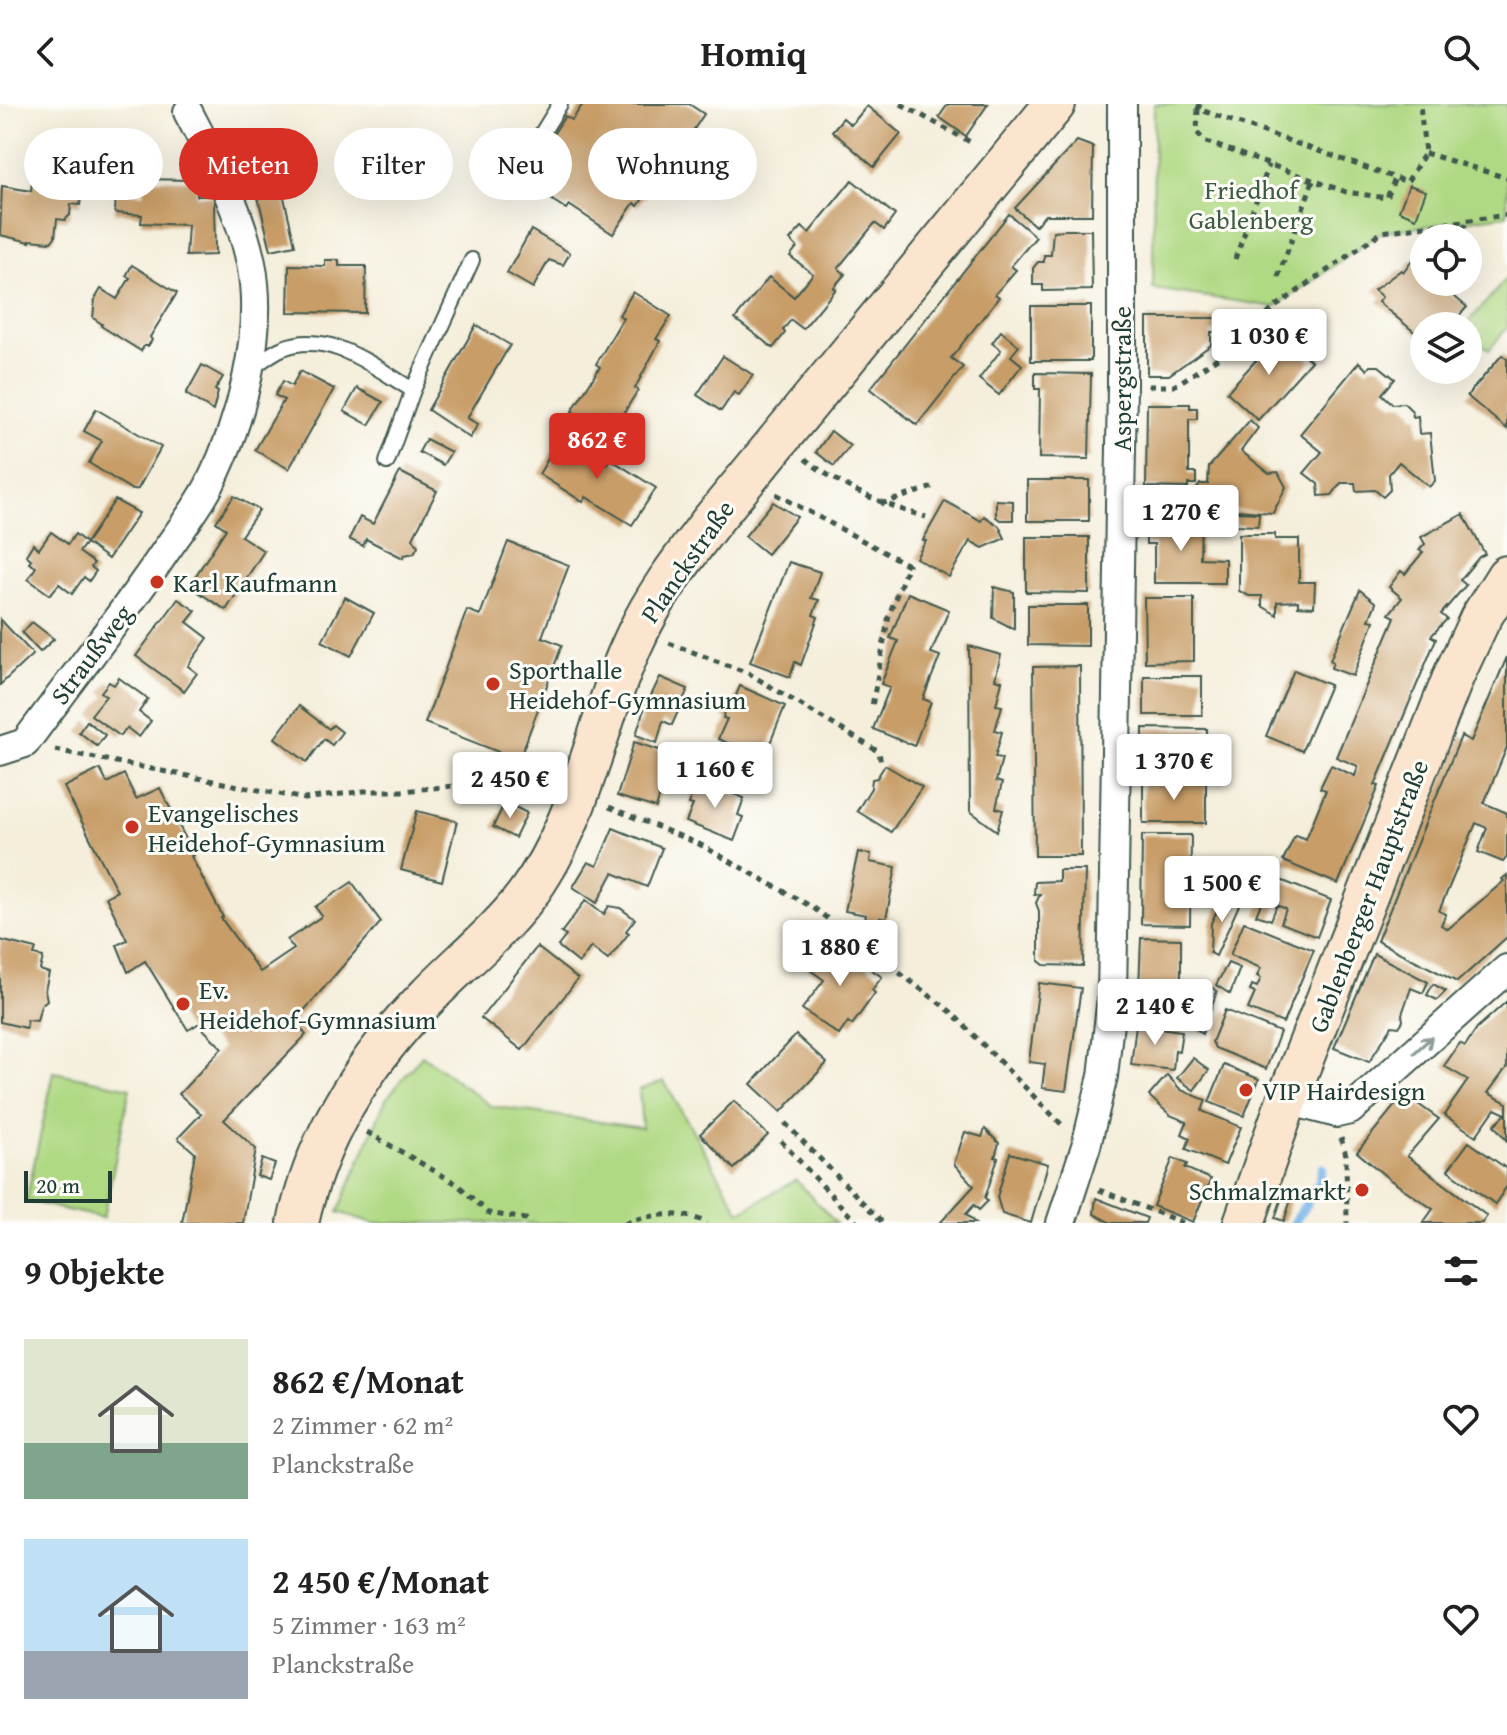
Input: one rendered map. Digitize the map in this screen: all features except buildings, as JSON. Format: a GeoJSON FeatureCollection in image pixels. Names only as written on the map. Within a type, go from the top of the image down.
{"type":"FeatureCollection","features":[{"type":"Feature","properties":{"kind":"main road","name":"Planckstraße"},"geometry":{"type":"LineString","coordinates":[[298,1223],[315,1166],[347,1098],[386,1041],[430,993],[484,943],[527,895],[559,840],[638,632],[661,589],[710,523],[1055,104]]}},
{"type":"Feature","properties":{"kind":"main road","name":"Gablenberger Hauptstraße"},"geometry":{"type":"LineString","coordinates":[[1244,1223],[1287,1100],[1454,675],[1480,619],[1507,576]]}},
{"type":"Feature","properties":{"kind":"street","name":"Aspergstraße"},"geometry":{"type":"LineString","coordinates":[[1061,1223],[1086,1146],[1103,1076],[1112,997],[1122,386],[1122,104]]}},
{"type":"Feature","properties":{"kind":"street","name":"Straußweg"},"geometry":{"type":"LineString","coordinates":[[0,751],[25,743],[144,582],[208,488],[243,400],[254,298],[251,263],[236,212],[219,172],[183,108]]}},
{"type":"Feature","properties":{"kind":"street"},"geometry":{"type":"LineString","coordinates":[[1287,1100],[1337,1113],[1350,1110],[1507,969]]}},
{"type":"Feature","properties":{"kind":"lane"},"geometry":{"type":"LineString","coordinates":[[545,128],[560,104]]}},
{"type":"Feature","properties":{"kind":"lane"},"geometry":{"type":"LineString","coordinates":[[387,462],[413,390],[472,260]]}},
{"type":"Feature","properties":{"kind":"lane"},"geometry":{"type":"LineString","coordinates":[[247,370],[282,348],[322,343],[341,349],[413,390]]}},
{"type":"Feature","properties":{"kind":"path"},"geometry":{"type":"LineString","coordinates":[[901,104],[972,143]]}},
{"type":"Feature","properties":{"kind":"path"},"geometry":{"type":"LineString","coordinates":[[1395,178],[1387,198],[1346,192],[1269,165],[1204,141],[1197,132],[1199,106],[1407,182],[1425,153],[1420,104]]}},
{"type":"Feature","properties":{"kind":"path"},"geometry":{"type":"LineString","coordinates":[[1425,153],[1507,178]]}},
{"type":"Feature","properties":{"kind":"path"},"geometry":{"type":"LineString","coordinates":[[1235,259],[1269,165]]}},
{"type":"Feature","properties":{"kind":"path"},"geometry":{"type":"LineString","coordinates":[[1278,277],[1313,181]]}},
{"type":"Feature","properties":{"kind":"path"},"geometry":{"type":"LineString","coordinates":[[1122,386],[1174,386],[1230,350],[1275,307],[1382,232],[1507,215]]}},
{"type":"Feature","properties":{"kind":"path"},"geometry":{"type":"LineString","coordinates":[[1466,224],[1469,220]]}},
{"type":"Feature","properties":{"kind":"path"},"geometry":{"type":"LineString","coordinates":[[825,473],[880,504],[926,517]]}},
{"type":"Feature","properties":{"kind":"path"},"geometry":{"type":"LineString","coordinates":[[747,478],[908,565],[889,615],[872,706]]}},
{"type":"Feature","properties":{"kind":"path"},"geometry":{"type":"LineString","coordinates":[[880,504],[936,486]]}},
{"type":"Feature","properties":{"kind":"path"},"geometry":{"type":"LineString","coordinates":[[638,632],[748,673],[879,752],[881,764]]}},
{"type":"Feature","properties":{"kind":"path"},"geometry":{"type":"LineString","coordinates":[[90,759],[305,799],[364,791],[402,791],[473,784],[543,785],[577,795],[699,844],[812,907],[950,1011],[1054,1118]]}},
{"type":"Feature","properties":{"kind":"path"},"geometry":{"type":"LineString","coordinates":[[339,1116],[457,1184],[488,1213],[526,1219],[531,1223]]}},
{"type":"Feature","properties":{"kind":"path"},"geometry":{"type":"LineString","coordinates":[[785,1123],[883,1223]]}},
{"type":"Feature","properties":{"kind":"path"},"geometry":{"type":"LineString","coordinates":[[781,1141],[857,1223]]}},
{"type":"Feature","properties":{"kind":"path"},"geometry":{"type":"LineString","coordinates":[[1343,1150],[1346,1155],[1347,1223]]}},
{"type":"Feature","properties":{"kind":"path"},"geometry":{"type":"LineString","coordinates":[[1121,1198],[1184,1223]]}},
{"type":"Feature","properties":{"kind":"path"},"geometry":{"type":"LineString","coordinates":[[625,1223],[661,1215],[696,1217],[707,1223]]}},
{"type":"Feature","properties":{"kind":"green space","name":"Friedhof Gablenberg"},"geometry":{"type":"Polygon","coordinates":[[[1154,104],[1507,104],[1507,215],[1441,224],[1410,224],[1410,228],[1382,232],[1275,307],[1153,289],[1154,104]]]}},
{"type":"Feature","properties":{"kind":"green space"},"geometry":{"type":"Polygon","coordinates":[[[1507,278],[1507,328],[1489,350],[1482,344],[1482,312],[1477,312],[1507,278]]]}},
{"type":"Feature","properties":{"kind":"green space"},"geometry":{"type":"Polygon","coordinates":[[[422,1055],[491,1106],[642,1128],[639,1090],[664,1081],[740,1212],[796,1180],[836,1223],[374,1223],[338,1212],[386,1099],[422,1055]]]}},
{"type":"Feature","properties":{"kind":"green space"},"geometry":{"type":"Polygon","coordinates":[[[54,1072],[130,1088],[103,1218],[26,1201],[54,1072]]]}},
{"type":"Feature","properties":{"kind":"waterway"},"geometry":{"type":"LineString","coordinates":[[1294,1223],[1319,1183],[1323,1168]]}},
{"type":"Feature","properties":{"kind":"place","name":"Karl Kaufmann"},"geometry":{"type":"Point","coordinates":[157,582]}},
{"type":"Feature","properties":{"kind":"place","name":"Sporthalle Heidehof-Gymnasium"},"geometry":{"type":"Point","coordinates":[493,684]}},
{"type":"Feature","properties":{"kind":"place","name":"Evangelisches Heidehof-Gymnasium"},"geometry":{"type":"Point","coordinates":[132,827]}},
{"type":"Feature","properties":{"kind":"place","name":"Ev. Heidehof-Gymnasium"},"geometry":{"type":"Point","coordinates":[183,1004]}},
{"type":"Feature","properties":{"kind":"place","name":"VIP Hairdesign"},"geometry":{"type":"Point","coordinates":[1246,1090]}},
{"type":"Feature","properties":{"kind":"place","name":"Schmalzmarkt"},"geometry":{"type":"Point","coordinates":[1362,1190]}}]}
